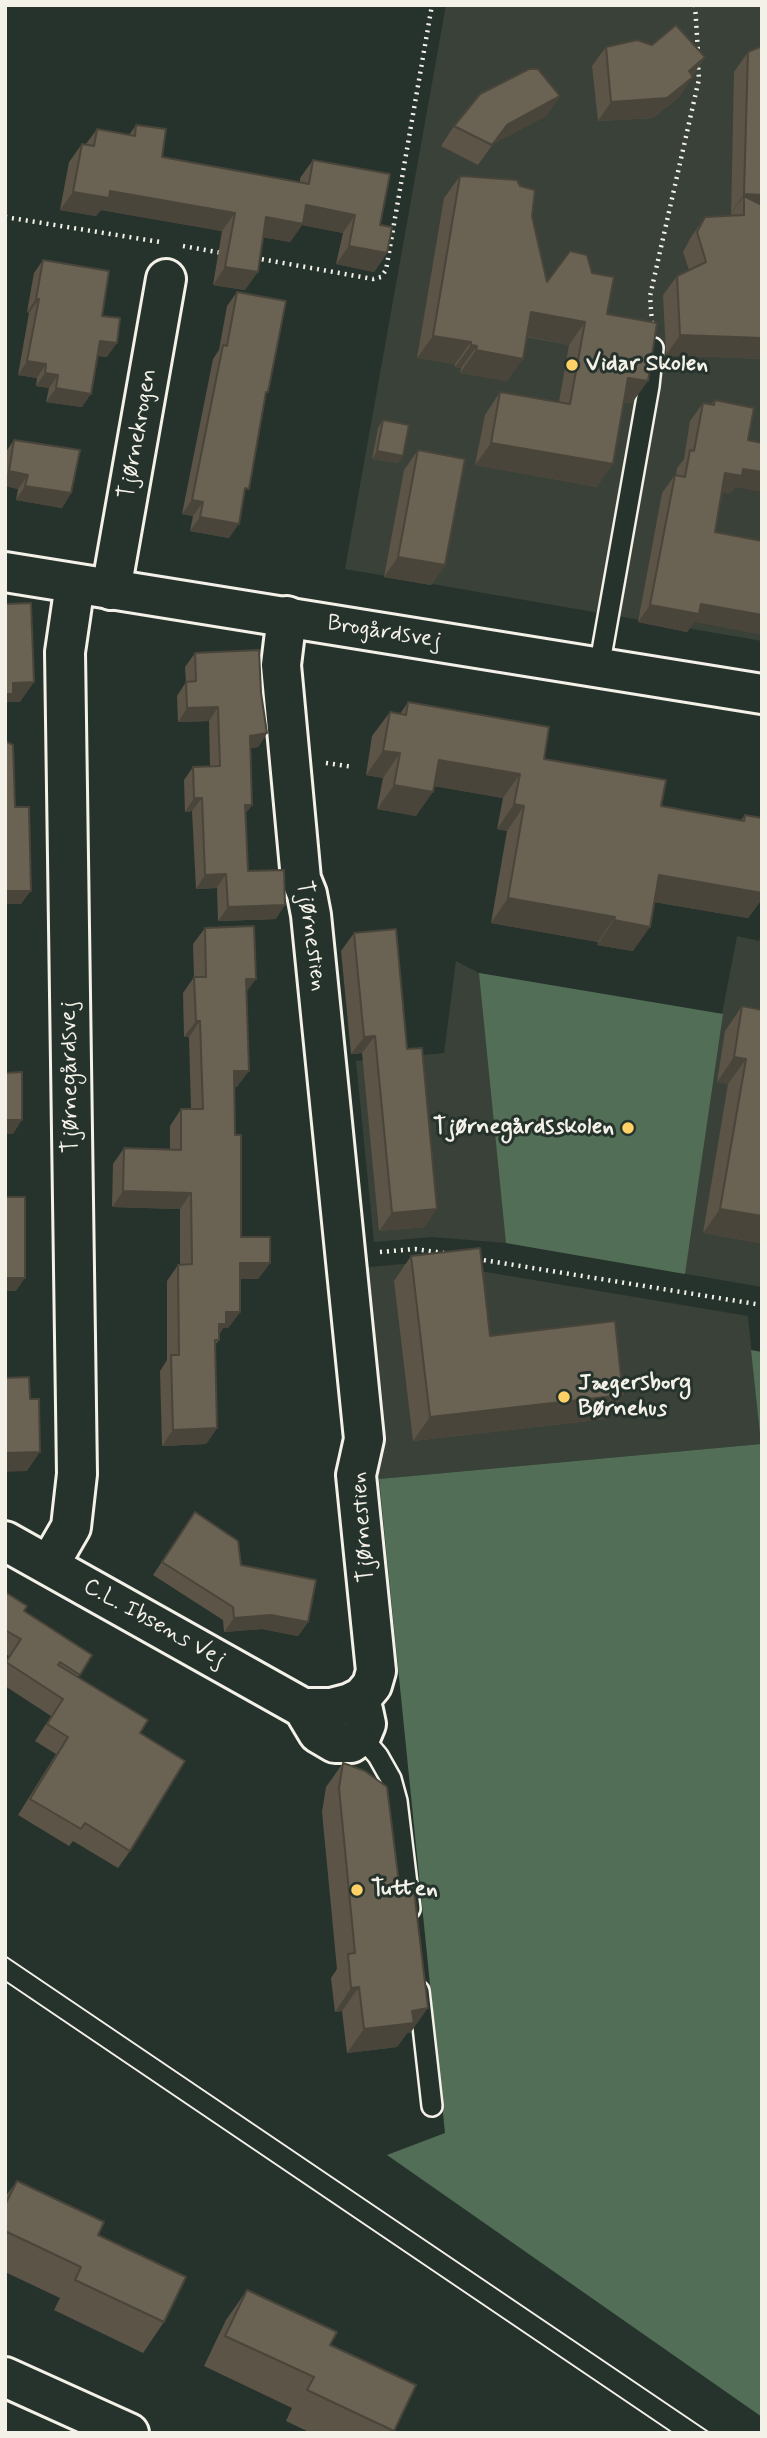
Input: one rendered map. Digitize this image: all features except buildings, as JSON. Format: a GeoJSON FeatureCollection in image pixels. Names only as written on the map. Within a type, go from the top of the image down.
{"type":"FeatureCollection","features":[{"type":"Feature","properties":{"kind":"street","name":"Tjørnekrogen"},"geometry":{"type":"LineString","coordinates":[[93,587],[166,279]]}},
{"type":"Feature","properties":{"kind":"street","name":"Brogårdsvej"},"geometry":{"type":"LineString","coordinates":[[5,572],[762,694]]}},
{"type":"Feature","properties":{"kind":"street","name":"Tjørnegårdsvej"},"geometry":{"type":"LineString","coordinates":[[50,1565],[71,1527],[77,1474],[65,652],[93,587]]}},
{"type":"Feature","properties":{"kind":"street","name":"Tjørnestien"},"geometry":{"type":"LineString","coordinates":[[287,616],[281,665],[301,879],[307,894],[364,1439],[356,1475],[376,1671],[372,1685],[362,1697],[356,1719]]}},
{"type":"Feature","properties":{"kind":"street","name":"C.L. Ibsens Vej"},"geometry":{"type":"LineString","coordinates":[[5,1541],[311,1720],[331,1708],[356,1719]]}},
{"type":"Feature","properties":{"kind":"street"},"geometry":{"type":"LineString","coordinates":[[5,2376],[129,2433]]}},
{"type":"Feature","properties":{"kind":"lane"},"geometry":{"type":"LineString","coordinates":[[599,668],[649,386],[653,348]]}},
{"type":"Feature","properties":{"kind":"lane"},"geometry":{"type":"LineString","coordinates":[[356,1719],[391,1779],[397,1801],[412,1926]]}},
{"type":"Feature","properties":{"kind":"lane"},"geometry":{"type":"LineString","coordinates":[[416,1968],[432,2106]]}},
{"type":"Feature","properties":{"kind":"path"},"geometry":{"type":"LineString","coordinates":[[252,258],[373,279],[381,277],[386,270],[432,5]]}},
{"type":"Feature","properties":{"kind":"path"},"geometry":{"type":"LineString","coordinates":[[653,348],[650,296],[699,79],[695,5]]}},
{"type":"Feature","properties":{"kind":"path"},"geometry":{"type":"LineString","coordinates":[[5,217],[226,253]]}},
{"type":"Feature","properties":{"kind":"path"},"geometry":{"type":"LineString","coordinates":[[345,1256],[415,1249],[455,1255]]}},
{"type":"Feature","properties":{"kind":"path"},"geometry":{"type":"LineString","coordinates":[[468,1257],[762,1305]]}},
{"type":"Feature","properties":{"kind":"shaded area","name":"Vidar Skolen"},"geometry":{"type":"Polygon","coordinates":[[[446,5],[762,5],[762,641],[345,569],[446,5]]]}},
{"type":"Feature","properties":{"kind":"shaded area","name":"Tjørnegårdsskolen"},"geometry":{"type":"Polygon","coordinates":[[[762,929],[762,1287],[506,1243],[432,1237],[374,1242],[356,1061],[444,1053],[456,961],[479,973],[722,1014],[737,936],[759,941],[762,929]]]}},
{"type":"Feature","properties":{"kind":"shaded area","name":"Jægersborg Børnehus"},"geometry":{"type":"Polygon","coordinates":[[[426,1262],[748,1316],[761,1444],[379,1479],[358,1268],[426,1262]]]}},
{"type":"Feature","properties":{"kind":"green space","name":"Tjørnegårdsskolen"},"geometry":{"type":"Polygon","coordinates":[[[479,973],[723,1014],[685,1274],[506,1243],[479,973]]]}},
{"type":"Feature","properties":{"kind":"green space"},"geometry":{"type":"Polygon","coordinates":[[[751,1350],[762,1352],[762,2417],[387,2155],[445,2133],[379,1479],[761,1444],[751,1350]]]}},
{"type":"Feature","properties":{"kind":"tram line"},"geometry":{"type":"LineString","coordinates":[[5,1956],[710,2433]]}},
{"type":"Feature","properties":{"kind":"tram line"},"geometry":{"type":"LineString","coordinates":[[5,1981],[673,2433]]}},
{"type":"Feature","properties":{"kind":"place","name":"Vidar Skolen"},"geometry":{"type":"Point","coordinates":[572,365]}},
{"type":"Feature","properties":{"kind":"place","name":"Tjørnegårdsskolen"},"geometry":{"type":"Point","coordinates":[628,1128]}},
{"type":"Feature","properties":{"kind":"place","name":"Jægersborg Børnehus"},"geometry":{"type":"Point","coordinates":[564,1397]}},
{"type":"Feature","properties":{"kind":"place","name":"Tutten"},"geometry":{"type":"Point","coordinates":[357,1890]}}]}
